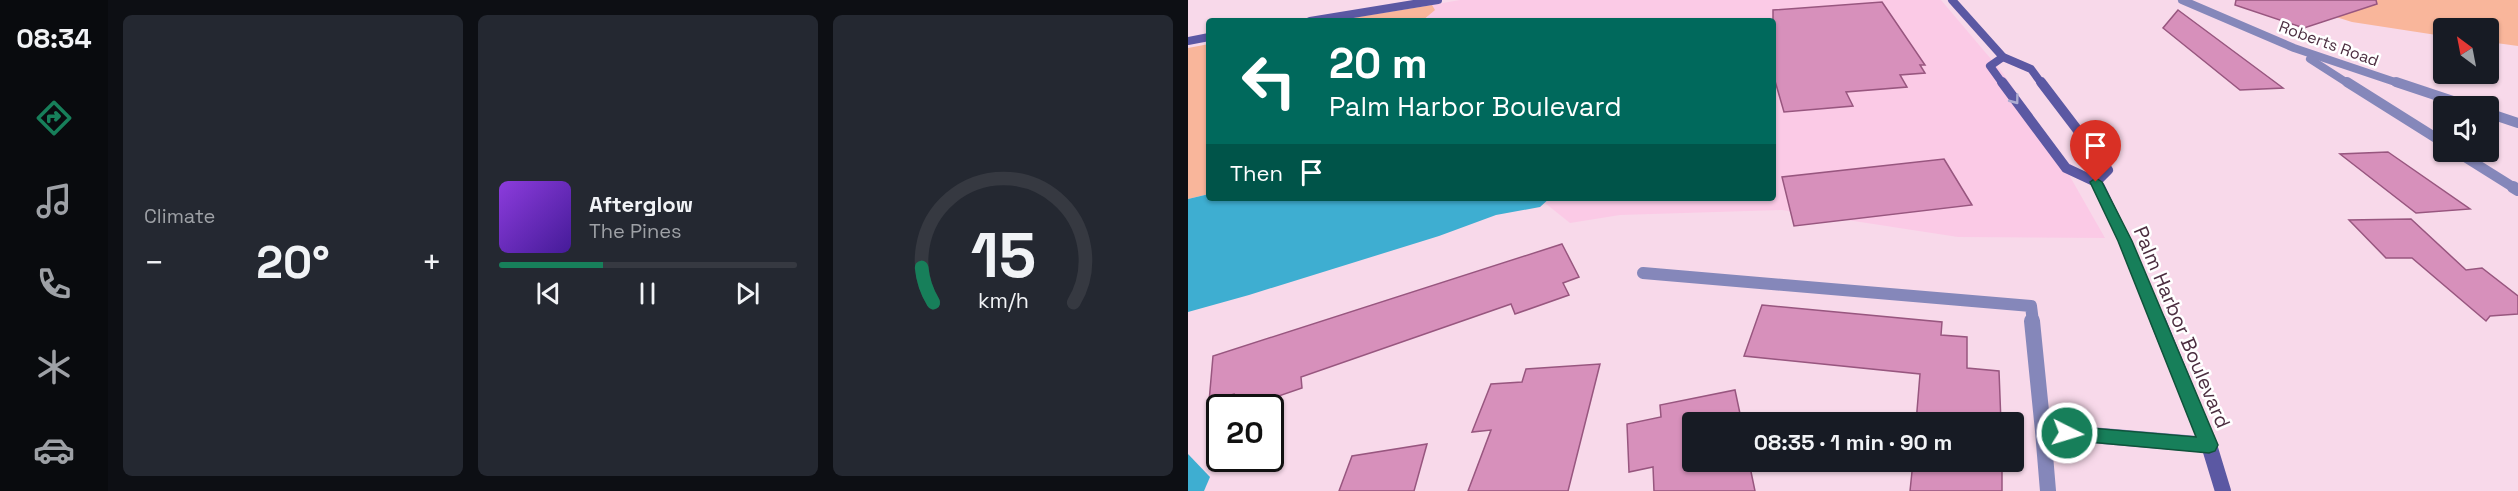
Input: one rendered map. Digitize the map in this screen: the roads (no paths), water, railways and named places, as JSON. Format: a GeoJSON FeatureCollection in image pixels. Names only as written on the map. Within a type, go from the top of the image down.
{"type":"FeatureCollection","features":[{"type":"Feature","properties":{"kind":"main road"},"geometry":{"type":"LineString","coordinates":[[1328,18],[1438,0]]}},
{"type":"Feature","properties":{"kind":"main road"},"geometry":{"type":"LineString","coordinates":[[1952,0],[2003,57],[2031,69],[2108,170],[2096,182],[2066,168],[1990,66],[2003,57]]}},
{"type":"Feature","properties":{"kind":"main road"},"geometry":{"type":"LineString","coordinates":[[1188,41],[1206,38]]}},
{"type":"Feature","properties":{"kind":"main road","name":"Palm Harbor Boulevard"},"geometry":{"type":"LineString","coordinates":[[2096,182],[2125,241],[2209,445],[2223,491]]}},
{"type":"Feature","properties":{"kind":"street","name":"Roberts Road"},"geometry":{"type":"LineString","coordinates":[[2182,0],[2294,48],[2438,96]]}},
{"type":"Feature","properties":{"kind":"street"},"geometry":{"type":"LineString","coordinates":[[2294,48],[2433,136]]}},
{"type":"Feature","properties":{"kind":"street"},"geometry":{"type":"LineString","coordinates":[[2499,117],[2518,123]]}},
{"type":"Feature","properties":{"kind":"street"},"geometry":{"type":"LineString","coordinates":[[2473,162],[2518,190]]}},
{"type":"Feature","properties":{"kind":"street"},"geometry":{"type":"LineString","coordinates":[[1643,273],[2031,306],[2048,491]]}},
{"type":"Feature","properties":{"kind":"street"},"geometry":{"type":"LineString","coordinates":[[2043,431],[2209,445]]}},
{"type":"Feature","properties":{"kind":"water"},"geometry":{"type":"Polygon","coordinates":[[[1206,195],[1206,201],[1547,201],[1540,207],[1496,215],[1439,236],[1188,312],[1188,199],[1206,195]]]}},
{"type":"Feature","properties":{"kind":"water"},"geometry":{"type":"Polygon","coordinates":[[[1188,454],[1210,477],[1204,491],[1188,491],[1188,454]]]}}]}
